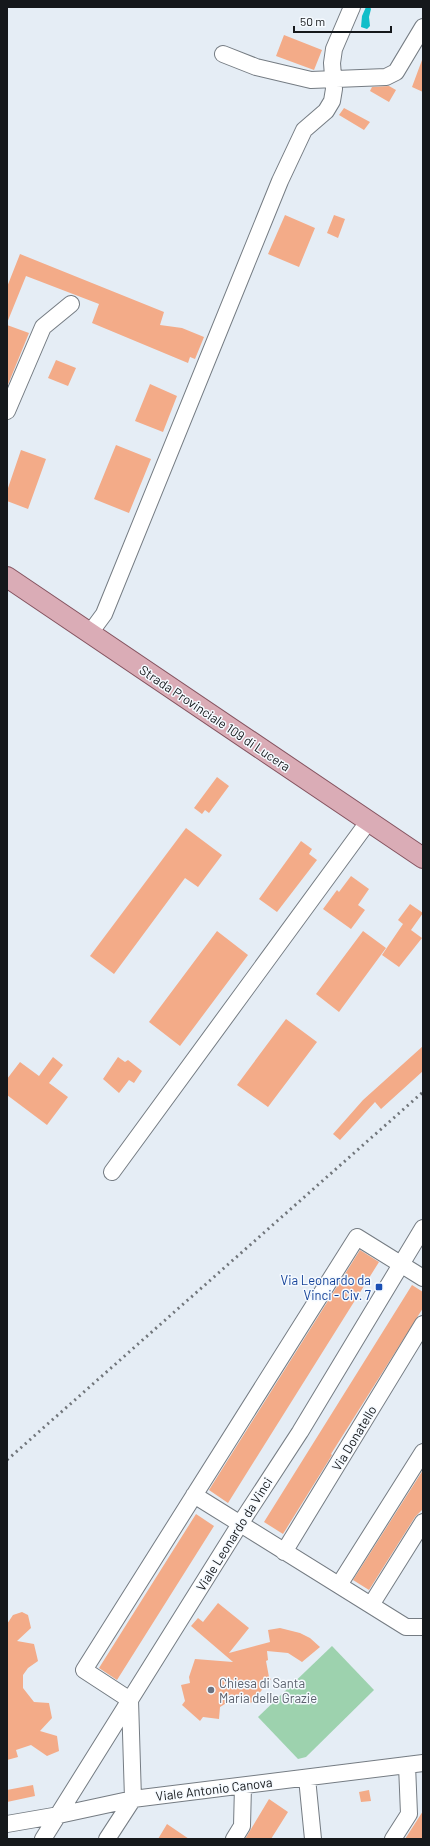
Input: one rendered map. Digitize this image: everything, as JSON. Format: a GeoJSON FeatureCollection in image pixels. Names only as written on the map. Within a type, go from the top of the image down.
{"type":"FeatureCollection","features":[{"type":"Feature","properties":{"kind":"main road","name":"Strada Provinciale 109 di Lucera"},"geometry":{"type":"LineString","coordinates":[[7,577],[423,858]]}},
{"type":"Feature","properties":{"kind":"street"},"geometry":{"type":"LineString","coordinates":[[90,633],[104,614],[280,181],[304,130],[326,111],[332,101],[332,63],[334,49],[352,7]]}},
{"type":"Feature","properties":{"kind":"street"},"geometry":{"type":"LineString","coordinates":[[223,54],[256,67],[284,75],[311,80],[386,77],[396,72],[423,27]]}},
{"type":"Feature","properties":{"kind":"street"},"geometry":{"type":"LineString","coordinates":[[7,411],[43,327],[71,304]]}},
{"type":"Feature","properties":{"kind":"street"},"geometry":{"type":"LineString","coordinates":[[112,1172],[368,822]]}},
{"type":"Feature","properties":{"kind":"street","name":"Viale Leonardo da Vinci"},"geometry":{"type":"LineString","coordinates":[[44,1839],[240,1524],[300,1432],[401,1264],[421,1235]]}},
{"type":"Feature","properties":{"kind":"street"},"geometry":{"type":"LineString","coordinates":[[107,1839],[133,1799],[130,1700],[84,1670],[357,1237],[423,1278]]}},
{"type":"Feature","properties":{"kind":"street","name":"Via Donatello"},"geometry":{"type":"LineString","coordinates":[[284,1552],[423,1324]]}},
{"type":"Feature","properties":{"kind":"street"},"geometry":{"type":"LineString","coordinates":[[339,1585],[423,1452]]}},
{"type":"Feature","properties":{"kind":"street"},"geometry":{"type":"LineString","coordinates":[[194,1495],[406,1627],[422,1625]]}},
{"type":"Feature","properties":{"kind":"street"},"geometry":{"type":"LineString","coordinates":[[371,1605],[423,1522]]}},
{"type":"Feature","properties":{"kind":"street","name":"Viale Antonio Canova"},"geometry":{"type":"LineString","coordinates":[[7,1824],[59,1816],[133,1799],[423,1763]]}},
{"type":"Feature","properties":{"kind":"street"},"geometry":{"type":"LineString","coordinates":[[393,1839],[409,1814],[407,1765]]}},
{"type":"Feature","properties":{"kind":"street"},"geometry":{"type":"LineString","coordinates":[[307,1778],[312,1839]]}},
{"type":"Feature","properties":{"kind":"street"},"geometry":{"type":"LineString","coordinates":[[234,1839],[242,1826],[243,1786]]}},
{"type":"Feature","properties":{"kind":"green space"},"geometry":{"type":"Polygon","coordinates":[[[332,1646],[374,1690],[306,1757],[298,1759],[258,1717],[332,1646]]]}},
{"type":"Feature","properties":{"kind":"water"},"geometry":{"type":"Polygon","coordinates":[[[366,7],[370,7],[371,9],[369,17],[370,26],[367,29],[361,27],[362,16],[366,7]]]}},
{"type":"Feature","properties":{"kind":"building"},"geometry":{"type":"Polygon","coordinates":[[[284,35],[322,50],[314,70],[276,56],[284,35]]]}},
{"type":"Feature","properties":{"kind":"building"},"geometry":{"type":"Polygon","coordinates":[[[423,60],[423,92],[412,87],[423,60]]]}},
{"type":"Feature","properties":{"kind":"building"},"geometry":{"type":"Polygon","coordinates":[[[389,86],[396,90],[389,102],[370,91],[372,87],[389,86]]]}},
{"type":"Feature","properties":{"kind":"building"},"geometry":{"type":"Polygon","coordinates":[[[344,108],[370,122],[364,130],[339,115],[344,108]]]}},
{"type":"Feature","properties":{"kind":"building"},"geometry":{"type":"Polygon","coordinates":[[[285,215],[315,228],[299,267],[268,254],[285,215]]]}},
{"type":"Feature","properties":{"kind":"building"},"geometry":{"type":"Polygon","coordinates":[[[334,215],[345,219],[338,238],[327,233],[334,215]]]}},
{"type":"Feature","properties":{"kind":"building"},"geometry":{"type":"Polygon","coordinates":[[[20,254],[164,312],[160,325],[182,328],[204,337],[195,359],[190,357],[188,363],[92,323],[99,304],[26,276],[7,323],[7,287],[20,254]]]}},
{"type":"Feature","properties":{"kind":"building"},"geometry":{"type":"Polygon","coordinates":[[[7,325],[29,333],[7,387],[7,325]]]}},
{"type":"Feature","properties":{"kind":"building"},"geometry":{"type":"Polygon","coordinates":[[[56,360],[76,368],[68,386],[48,378],[56,360]]]}},
{"type":"Feature","properties":{"kind":"building"},"geometry":{"type":"Polygon","coordinates":[[[150,384],[177,396],[163,432],[135,421],[150,384]]]}},
{"type":"Feature","properties":{"kind":"building"},"geometry":{"type":"Polygon","coordinates":[[[116,445],[151,459],[129,513],[94,499],[116,445]]]}},
{"type":"Feature","properties":{"kind":"building"},"geometry":{"type":"Polygon","coordinates":[[[21,450],[46,459],[28,509],[7,501],[7,491],[21,450]]]}},
{"type":"Feature","properties":{"kind":"building"},"geometry":{"type":"Polygon","coordinates":[[[217,777],[229,786],[209,813],[205,810],[202,814],[194,808],[217,777]]]}},
{"type":"Feature","properties":{"kind":"building"},"geometry":{"type":"Polygon","coordinates":[[[186,828],[222,855],[198,887],[185,878],[114,974],[90,956],[186,828]]]}},
{"type":"Feature","properties":{"kind":"building"},"geometry":{"type":"Polygon","coordinates":[[[301,841],[312,849],[309,854],[317,860],[277,912],[259,899],[301,841]]]}},
{"type":"Feature","properties":{"kind":"building"},"geometry":{"type":"Polygon","coordinates":[[[351,876],[369,889],[358,905],[365,910],[351,929],[323,909],[337,890],[339,892],[351,876]]]}},
{"type":"Feature","properties":{"kind":"building"},"geometry":{"type":"Polygon","coordinates":[[[410,904],[423,913],[411,930],[422,938],[399,967],[382,955],[403,924],[398,920],[410,904]]]}},
{"type":"Feature","properties":{"kind":"building"},"geometry":{"type":"Polygon","coordinates":[[[217,931],[248,955],[180,1046],[149,1022],[217,931]]]}},
{"type":"Feature","properties":{"kind":"building"},"geometry":{"type":"Polygon","coordinates":[[[363,931],[386,948],[339,1012],[316,994],[363,931]]]}},
{"type":"Feature","properties":{"kind":"building"},"geometry":{"type":"Polygon","coordinates":[[[286,1019],[317,1042],[268,1107],[237,1085],[286,1019]]]}},
{"type":"Feature","properties":{"kind":"building"},"geometry":{"type":"Polygon","coordinates":[[[423,1046],[423,1071],[381,1109],[375,1102],[340,1140],[333,1134],[363,1100],[423,1046]]]}},
{"type":"Feature","properties":{"kind":"building"},"geometry":{"type":"Polygon","coordinates":[[[53,1057],[63,1065],[49,1083],[68,1097],[47,1125],[7,1095],[7,1079],[20,1062],[39,1076],[53,1057]]]}},
{"type":"Feature","properties":{"kind":"building"},"geometry":{"type":"Polygon","coordinates":[[[118,1057],[125,1062],[128,1060],[142,1071],[134,1083],[129,1080],[119,1093],[103,1079],[118,1057]]]}},
{"type":"Feature","properties":{"kind":"building"},"geometry":{"type":"Polygon","coordinates":[[[360,1250],[379,1262],[228,1503],[209,1490],[360,1250]]]}},
{"type":"Feature","properties":{"kind":"building"},"geometry":{"type":"Polygon","coordinates":[[[412,1285],[423,1292],[423,1308],[331,1454],[332,1455],[283,1534],[264,1522],[412,1285]]]}},
{"type":"Feature","properties":{"kind":"building"},"geometry":{"type":"Polygon","coordinates":[[[423,1470],[423,1509],[415,1517],[369,1590],[353,1580],[423,1470]]]}},
{"type":"Feature","properties":{"kind":"building"},"geometry":{"type":"Polygon","coordinates":[[[196,1514],[214,1526],[117,1680],[99,1668],[196,1514]]]}},
{"type":"Feature","properties":{"kind":"building"},"geometry":{"type":"Polygon","coordinates":[[[218,1603],[249,1628],[229,1653],[270,1642],[268,1630],[280,1628],[300,1633],[310,1638],[320,1647],[302,1662],[288,1653],[267,1651],[268,1660],[266,1661],[269,1677],[271,1679],[251,1703],[241,1694],[220,1707],[219,1719],[203,1717],[200,1721],[182,1705],[185,1701],[181,1685],[190,1683],[189,1677],[195,1659],[233,1662],[191,1626],[198,1618],[203,1622],[218,1603]]]}},
{"type":"Feature","properties":{"kind":"building"},"geometry":{"type":"Polygon","coordinates":[[[22,1612],[28,1615],[31,1628],[17,1641],[34,1644],[38,1661],[28,1668],[23,1675],[23,1688],[34,1702],[49,1703],[52,1718],[40,1731],[57,1736],[59,1751],[47,1756],[31,1745],[16,1750],[18,1757],[7,1760],[7,1624],[13,1615],[22,1612]]]}},
{"type":"Feature","properties":{"kind":"building"},"geometry":{"type":"Polygon","coordinates":[[[33,1785],[35,1796],[7,1802],[7,1790],[33,1785]]]}},
{"type":"Feature","properties":{"kind":"building"},"geometry":{"type":"Polygon","coordinates":[[[369,1790],[371,1801],[361,1802],[359,1792],[369,1790]]]}},
{"type":"Feature","properties":{"kind":"building"},"geometry":{"type":"Polygon","coordinates":[[[269,1799],[288,1812],[271,1839],[245,1839],[269,1799]]]}},
{"type":"Feature","properties":{"kind":"building"},"geometry":{"type":"Polygon","coordinates":[[[423,1811],[423,1839],[405,1839],[423,1811]]]}},
{"type":"Feature","properties":{"kind":"building"},"geometry":{"type":"Polygon","coordinates":[[[167,1824],[189,1839],[158,1839],[167,1824]]]}},
{"type":"Feature","properties":{"kind":"railway"},"geometry":{"type":"LineString","coordinates":[[7,1460],[423,1092]]}},
{"type":"Feature","properties":{"kind":"place","name":"Via Leonardo da Vinci - Civ. 7"},"geometry":{"type":"Point","coordinates":[379,1287]}},
{"type":"Feature","properties":{"kind":"place","name":"Chiesa di Santa Maria delle Grazie"},"geometry":{"type":"Point","coordinates":[211,1690]}}]}
